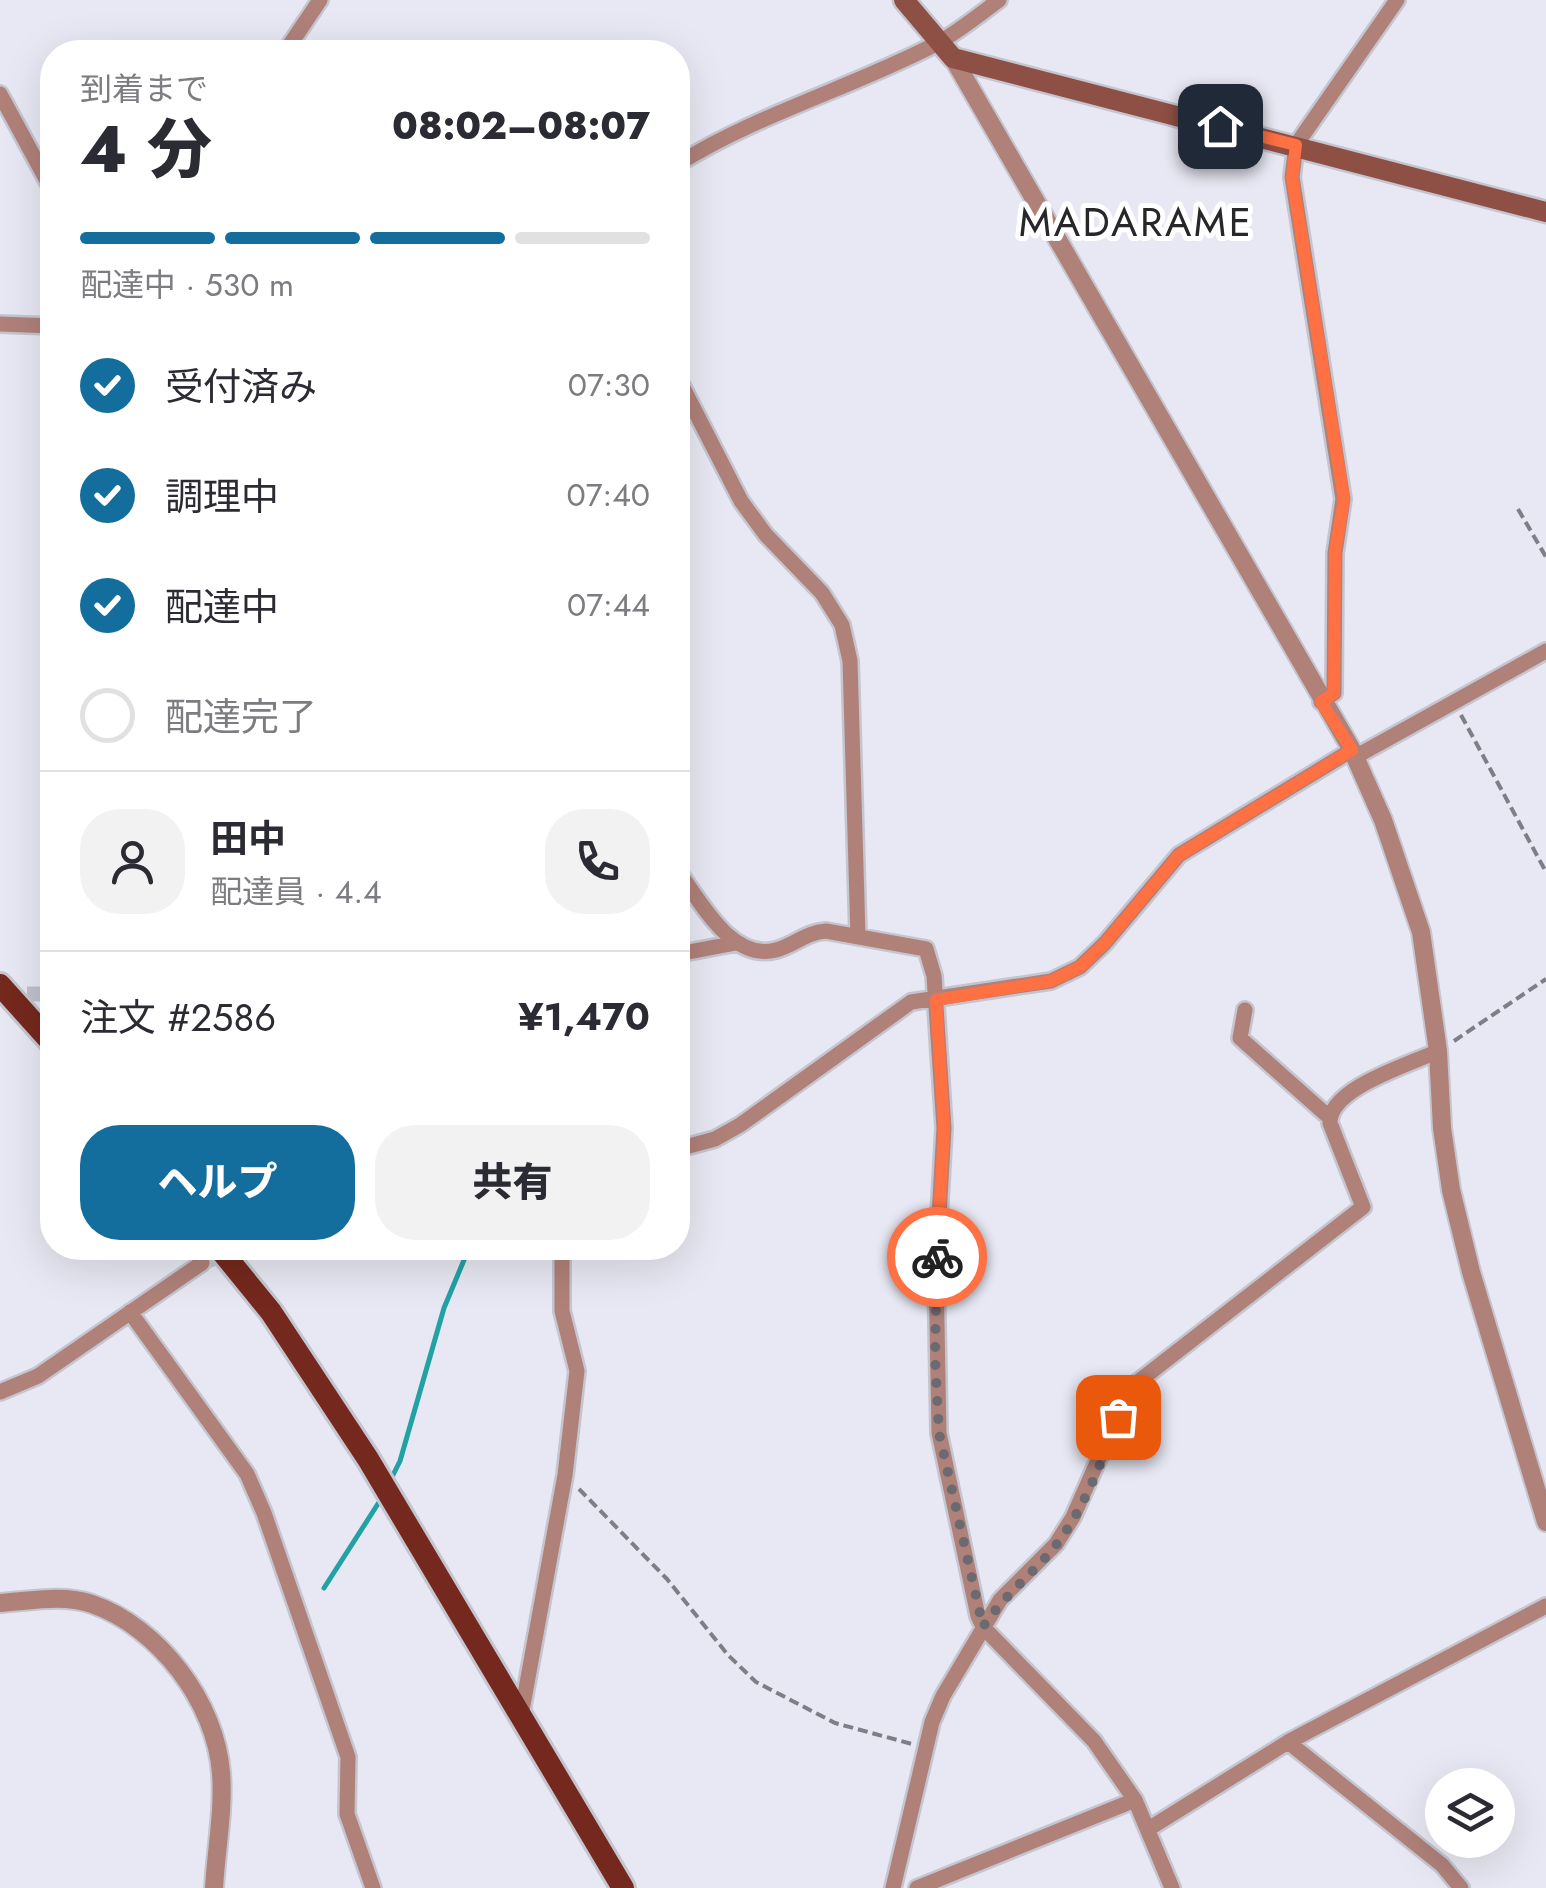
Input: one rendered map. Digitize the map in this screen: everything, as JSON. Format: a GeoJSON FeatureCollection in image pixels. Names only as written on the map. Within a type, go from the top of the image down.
{"type":"FeatureCollection","features":[{"type":"Feature","properties":{"kind":"main road"},"geometry":{"type":"LineString","coordinates":[[904,0],[946,50],[1546,212]]}},
{"type":"Feature","properties":{"kind":"main road"},"geometry":{"type":"LineString","coordinates":[[0,985],[40,1030]]}},
{"type":"Feature","properties":{"kind":"main road"},"geometry":{"type":"LineString","coordinates":[[215,1260],[271,1312],[393,1502],[623,1888]]}},
{"type":"Feature","properties":{"kind":"street"},"geometry":{"type":"LineString","coordinates":[[293,40],[320,0]]}},
{"type":"Feature","properties":{"kind":"street"},"geometry":{"type":"LineString","coordinates":[[690,157],[742,127],[946,50],[999,0]]}},
{"type":"Feature","properties":{"kind":"street"},"geometry":{"type":"LineString","coordinates":[[1321,702],[1334,693],[1335,552],[1344,499],[1292,177],[1296,145],[1398,0]]}},
{"type":"Feature","properties":{"kind":"street"},"geometry":{"type":"LineString","coordinates":[[946,50],[1354,753],[1383,820],[1421,932],[1438,1052],[1442,1128],[1451,1190],[1471,1272],[1546,1522]]}},
{"type":"Feature","properties":{"kind":"street"},"geometry":{"type":"LineString","coordinates":[[0,94],[40,168]]}},
{"type":"Feature","properties":{"kind":"street"},"geometry":{"type":"LineString","coordinates":[[0,324],[40,326]]}},
{"type":"Feature","properties":{"kind":"street"},"geometry":{"type":"LineString","coordinates":[[690,401],[741,500],[766,535],[822,593],[842,626],[850,661],[858,936]]}},
{"type":"Feature","properties":{"kind":"street"},"geometry":{"type":"LineString","coordinates":[[690,1146],[715,1139],[740,1125],[912,1002],[1051,981],[1080,967],[1179,855],[1354,753],[1546,651]]}},
{"type":"Feature","properties":{"kind":"street"},"geometry":{"type":"LineString","coordinates":[[690,886],[736,943]]}},
{"type":"Feature","properties":{"kind":"street"},"geometry":{"type":"LineString","coordinates":[[690,952],[736,943],[770,951],[811,932],[858,936],[926,950],[936,1000],[944,1128],[936,1270],[939,1433],[983,1627],[1094,1740],[1150,1828],[1172,1888]]}},
{"type":"Feature","properties":{"kind":"street"},"geometry":{"type":"LineString","coordinates":[[894,1888],[926,1747],[942,1696],[1000,1600],[1056,1544],[1074,1517],[1134,1385],[1363,1206],[1330,1118],[1240,1038],[1246,1010]]}},
{"type":"Feature","properties":{"kind":"street"},"geometry":{"type":"LineString","coordinates":[[1330,1118],[1341,1096],[1438,1052]]}},
{"type":"Feature","properties":{"kind":"street"},"geometry":{"type":"LineString","coordinates":[[0,1392],[38,1376],[203,1260]]}},
{"type":"Feature","properties":{"kind":"street"},"geometry":{"type":"LineString","coordinates":[[520,1716],[566,1475],[577,1370],[562,1311],[562,1260]]}},
{"type":"Feature","properties":{"kind":"street"},"geometry":{"type":"LineString","coordinates":[[130,1312],[248,1474],[348,1758],[346,1814],[373,1888]]}},
{"type":"Feature","properties":{"kind":"street"},"geometry":{"type":"LineString","coordinates":[[0,1603],[89,1603],[116,1616],[184,1675],[209,1715],[221,1773],[214,1888]]}},
{"type":"Feature","properties":{"kind":"street"},"geometry":{"type":"LineString","coordinates":[[1150,1828],[1288,1742],[1546,1606]]}},
{"type":"Feature","properties":{"kind":"street"},"geometry":{"type":"LineString","coordinates":[[1288,1742],[1442,1865],[1460,1888]]}},
{"type":"Feature","properties":{"kind":"street"},"geometry":{"type":"LineString","coordinates":[[917,1888],[1135,1800]]}},
{"type":"Feature","properties":{"kind":"path"},"geometry":{"type":"LineString","coordinates":[[1518,510],[1546,558]]}},
{"type":"Feature","properties":{"kind":"path"},"geometry":{"type":"LineString","coordinates":[[1454,702],[1546,872]]}},
{"type":"Feature","properties":{"kind":"path"},"geometry":{"type":"LineString","coordinates":[[1438,1052],[1546,980]]}},
{"type":"Feature","properties":{"kind":"path"},"geometry":{"type":"LineString","coordinates":[[566,1475],[667,1579],[728,1655],[756,1682],[836,1723],[926,1747]]}},
{"type":"Feature","properties":{"kind":"waterway"},"geometry":{"type":"LineString","coordinates":[[390,1481],[400,1461],[444,1308],[464,1260]]}},
{"type":"Feature","properties":{"kind":"waterway"},"geometry":{"type":"LineString","coordinates":[[324,1588],[383,1496]]}},
{"type":"Feature","properties":{"kind":"tunnel"},"geometry":{"type":"LineString","coordinates":[[4,994],[40,994]]}},
{"type":"Feature","properties":{"kind":"tunnel"},"geometry":{"type":"LineString","coordinates":[[202,1263],[210,1260]]}},
{"type":"Feature","properties":{"kind":"way so far"},"geometry":{"type":"LineString","coordinates":[[937,1257],[935,1358],[939,1433],[983,1627],[1000,1600],[1056,1544],[1074,1517],[1118,1417]]}},
{"type":"Feature","properties":{"kind":"district","name":"MADARAME"},"geometry":{"type":"Point","coordinates":[1136,222]}},
{"type":"Feature","properties":{"kind":"route"},"geometry":{"type":"LineString","coordinates":[[937,1257],[944,1128],[936,1000],[1051,981],[1080,967],[1179,855],[1352,750],[1321,702],[1334,693],[1335,552],[1344,499],[1292,177],[1296,145],[1220,126]]}}]}
